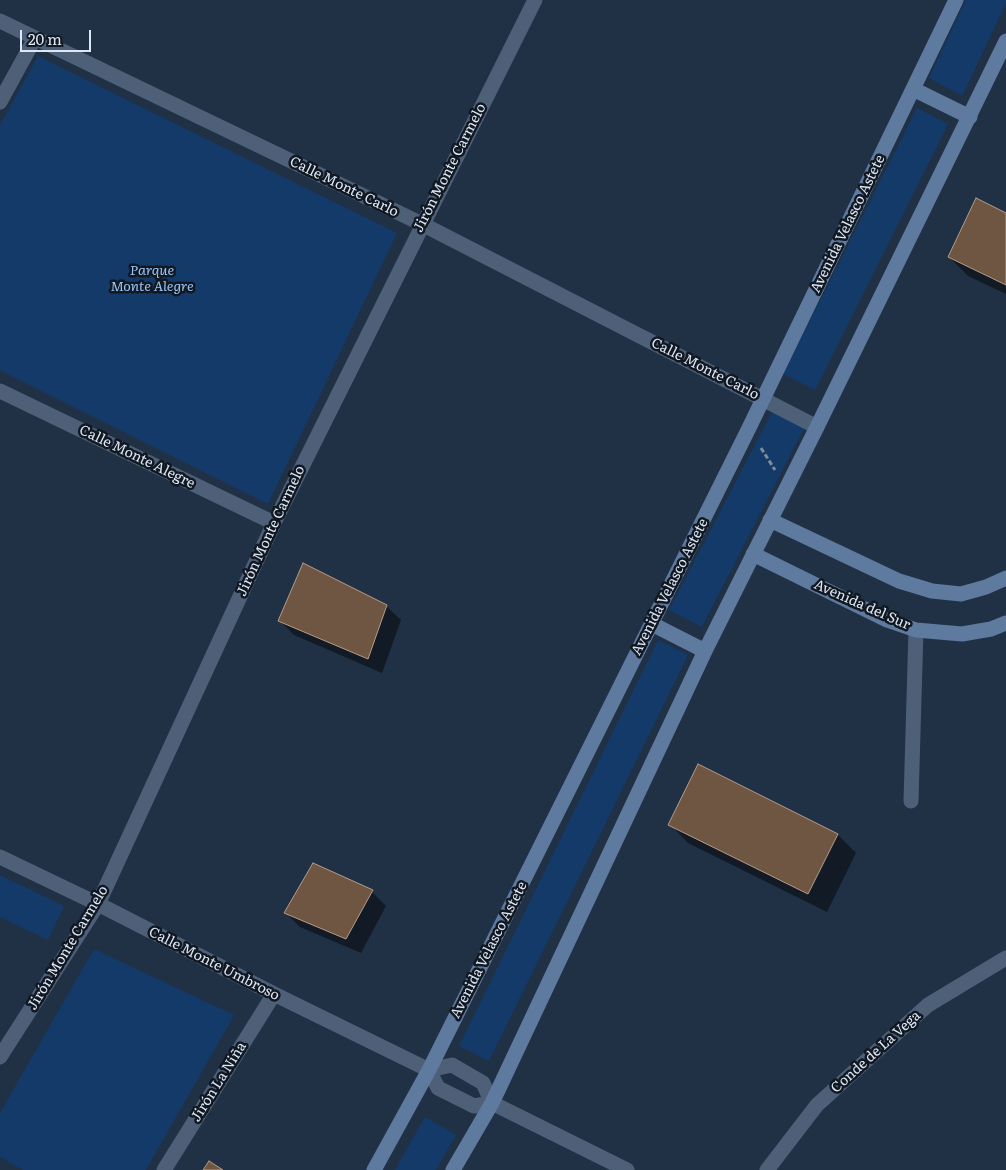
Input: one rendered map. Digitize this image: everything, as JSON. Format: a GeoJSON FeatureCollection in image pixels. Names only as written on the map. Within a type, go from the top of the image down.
{"type":"FeatureCollection","features":[{"type":"Feature","properties":{"kind":"main road","name":"Avenida Velasco Astete"},"geometry":{"type":"LineString","coordinates":[[374,1170],[429,1070],[652,624],[956,0]]}},
{"type":"Feature","properties":{"kind":"main road"},"geometry":{"type":"LineString","coordinates":[[453,1170],[492,1102],[705,651],[1006,41]]}},
{"type":"Feature","properties":{"kind":"main road"},"geometry":{"type":"LineString","coordinates":[[913,89],[970,116]]}},
{"type":"Feature","properties":{"kind":"main road"},"geometry":{"type":"LineString","coordinates":[[770,520],[899,581],[932,591],[961,594],[986,587],[1006,578]]}},
{"type":"Feature","properties":{"kind":"main road","name":"Avenida del Sur"},"geometry":{"type":"LineString","coordinates":[[753,554],[887,620],[916,630],[962,634],[991,629],[1006,624]]}},
{"type":"Feature","properties":{"kind":"main road"},"geometry":{"type":"LineString","coordinates":[[652,624],[705,651]]}},
{"type":"Feature","properties":{"kind":"street","name":"Jirón Monte Carmelo"},"geometry":{"type":"LineString","coordinates":[[0,1057],[98,904],[274,523],[535,0]]}},
{"type":"Feature","properties":{"kind":"street","name":"Calle Monte Carlo"},"geometry":{"type":"LineString","coordinates":[[0,21],[422,224],[817,427]]}},
{"type":"Feature","properties":{"kind":"street"},"geometry":{"type":"LineString","coordinates":[[0,102],[35,38]]}},
{"type":"Feature","properties":{"kind":"street","name":"Calle Monte Alegre"},"geometry":{"type":"LineString","coordinates":[[0,391],[274,523]]}},
{"type":"Feature","properties":{"kind":"street"},"geometry":{"type":"LineString","coordinates":[[911,801],[916,630]]}},
{"type":"Feature","properties":{"kind":"street","name":"Calle Monte Umbroso"},"geometry":{"type":"LineString","coordinates":[[0,857],[429,1070]]}},
{"type":"Feature","properties":{"kind":"street","name":"Conde de La Vega"},"geometry":{"type":"LineString","coordinates":[[767,1170],[817,1105],[928,1005],[1006,958]]}},
{"type":"Feature","properties":{"kind":"street","name":"Jirón La Niña"},"geometry":{"type":"LineString","coordinates":[[164,1170],[274,994]]}},
{"type":"Feature","properties":{"kind":"street"},"geometry":{"type":"LineString","coordinates":[[492,1102],[474,1106],[438,1088],[429,1070],[452,1065],[483,1083],[492,1102],[627,1170]]}},
{"type":"Feature","properties":{"kind":"path"},"geometry":{"type":"LineString","coordinates":[[749,428],[786,488]]}},
{"type":"Feature","properties":{"kind":"green space"},"geometry":{"type":"Polygon","coordinates":[[[966,0],[1006,0],[1006,3],[962,96],[929,78],[966,0]]]}},
{"type":"Feature","properties":{"kind":"green space","name":"Parque Monte Alegre"},"geometry":{"type":"Polygon","coordinates":[[[38,56],[397,233],[268,504],[0,370],[0,125],[38,56]]]}},
{"type":"Feature","properties":{"kind":"green space"},"geometry":{"type":"Polygon","coordinates":[[[917,108],[948,124],[815,390],[783,374],[917,108]]]}},
{"type":"Feature","properties":{"kind":"green space"},"geometry":{"type":"Polygon","coordinates":[[[773,410],[805,426],[702,627],[669,610],[773,410]]]}},
{"type":"Feature","properties":{"kind":"green space"},"geometry":{"type":"Polygon","coordinates":[[[658,640],[688,655],[489,1061],[459,1046],[658,640]]]}},
{"type":"Feature","properties":{"kind":"green space"},"geometry":{"type":"Polygon","coordinates":[[[0,875],[64,906],[48,940],[0,917],[0,875]]]}},
{"type":"Feature","properties":{"kind":"green space"},"geometry":{"type":"Polygon","coordinates":[[[94,949],[234,1015],[146,1170],[23,1170],[0,1157],[0,1113],[94,949]]]}},
{"type":"Feature","properties":{"kind":"green space"},"geometry":{"type":"Polygon","coordinates":[[[425,1117],[456,1135],[436,1170],[395,1170],[425,1117]]]}},
{"type":"Feature","properties":{"kind":"building"},"geometry":{"type":"Polygon","coordinates":[[[976,198],[1006,213],[1006,285],[948,257],[976,198]]]}},
{"type":"Feature","properties":{"kind":"building"},"geometry":{"type":"Polygon","coordinates":[[[303,563],[387,605],[368,659],[278,621],[303,563]]]}},
{"type":"Feature","properties":{"kind":"building"},"geometry":{"type":"Polygon","coordinates":[[[698,764],[838,834],[808,894],[668,825],[698,764]]]}},
{"type":"Feature","properties":{"kind":"building"},"geometry":{"type":"Polygon","coordinates":[[[313,863],[373,890],[346,939],[284,913],[313,863]]]}},
{"type":"Feature","properties":{"kind":"building"},"geometry":{"type":"Polygon","coordinates":[[[209,1161],[223,1170],[203,1170],[209,1161]]]}}]}
